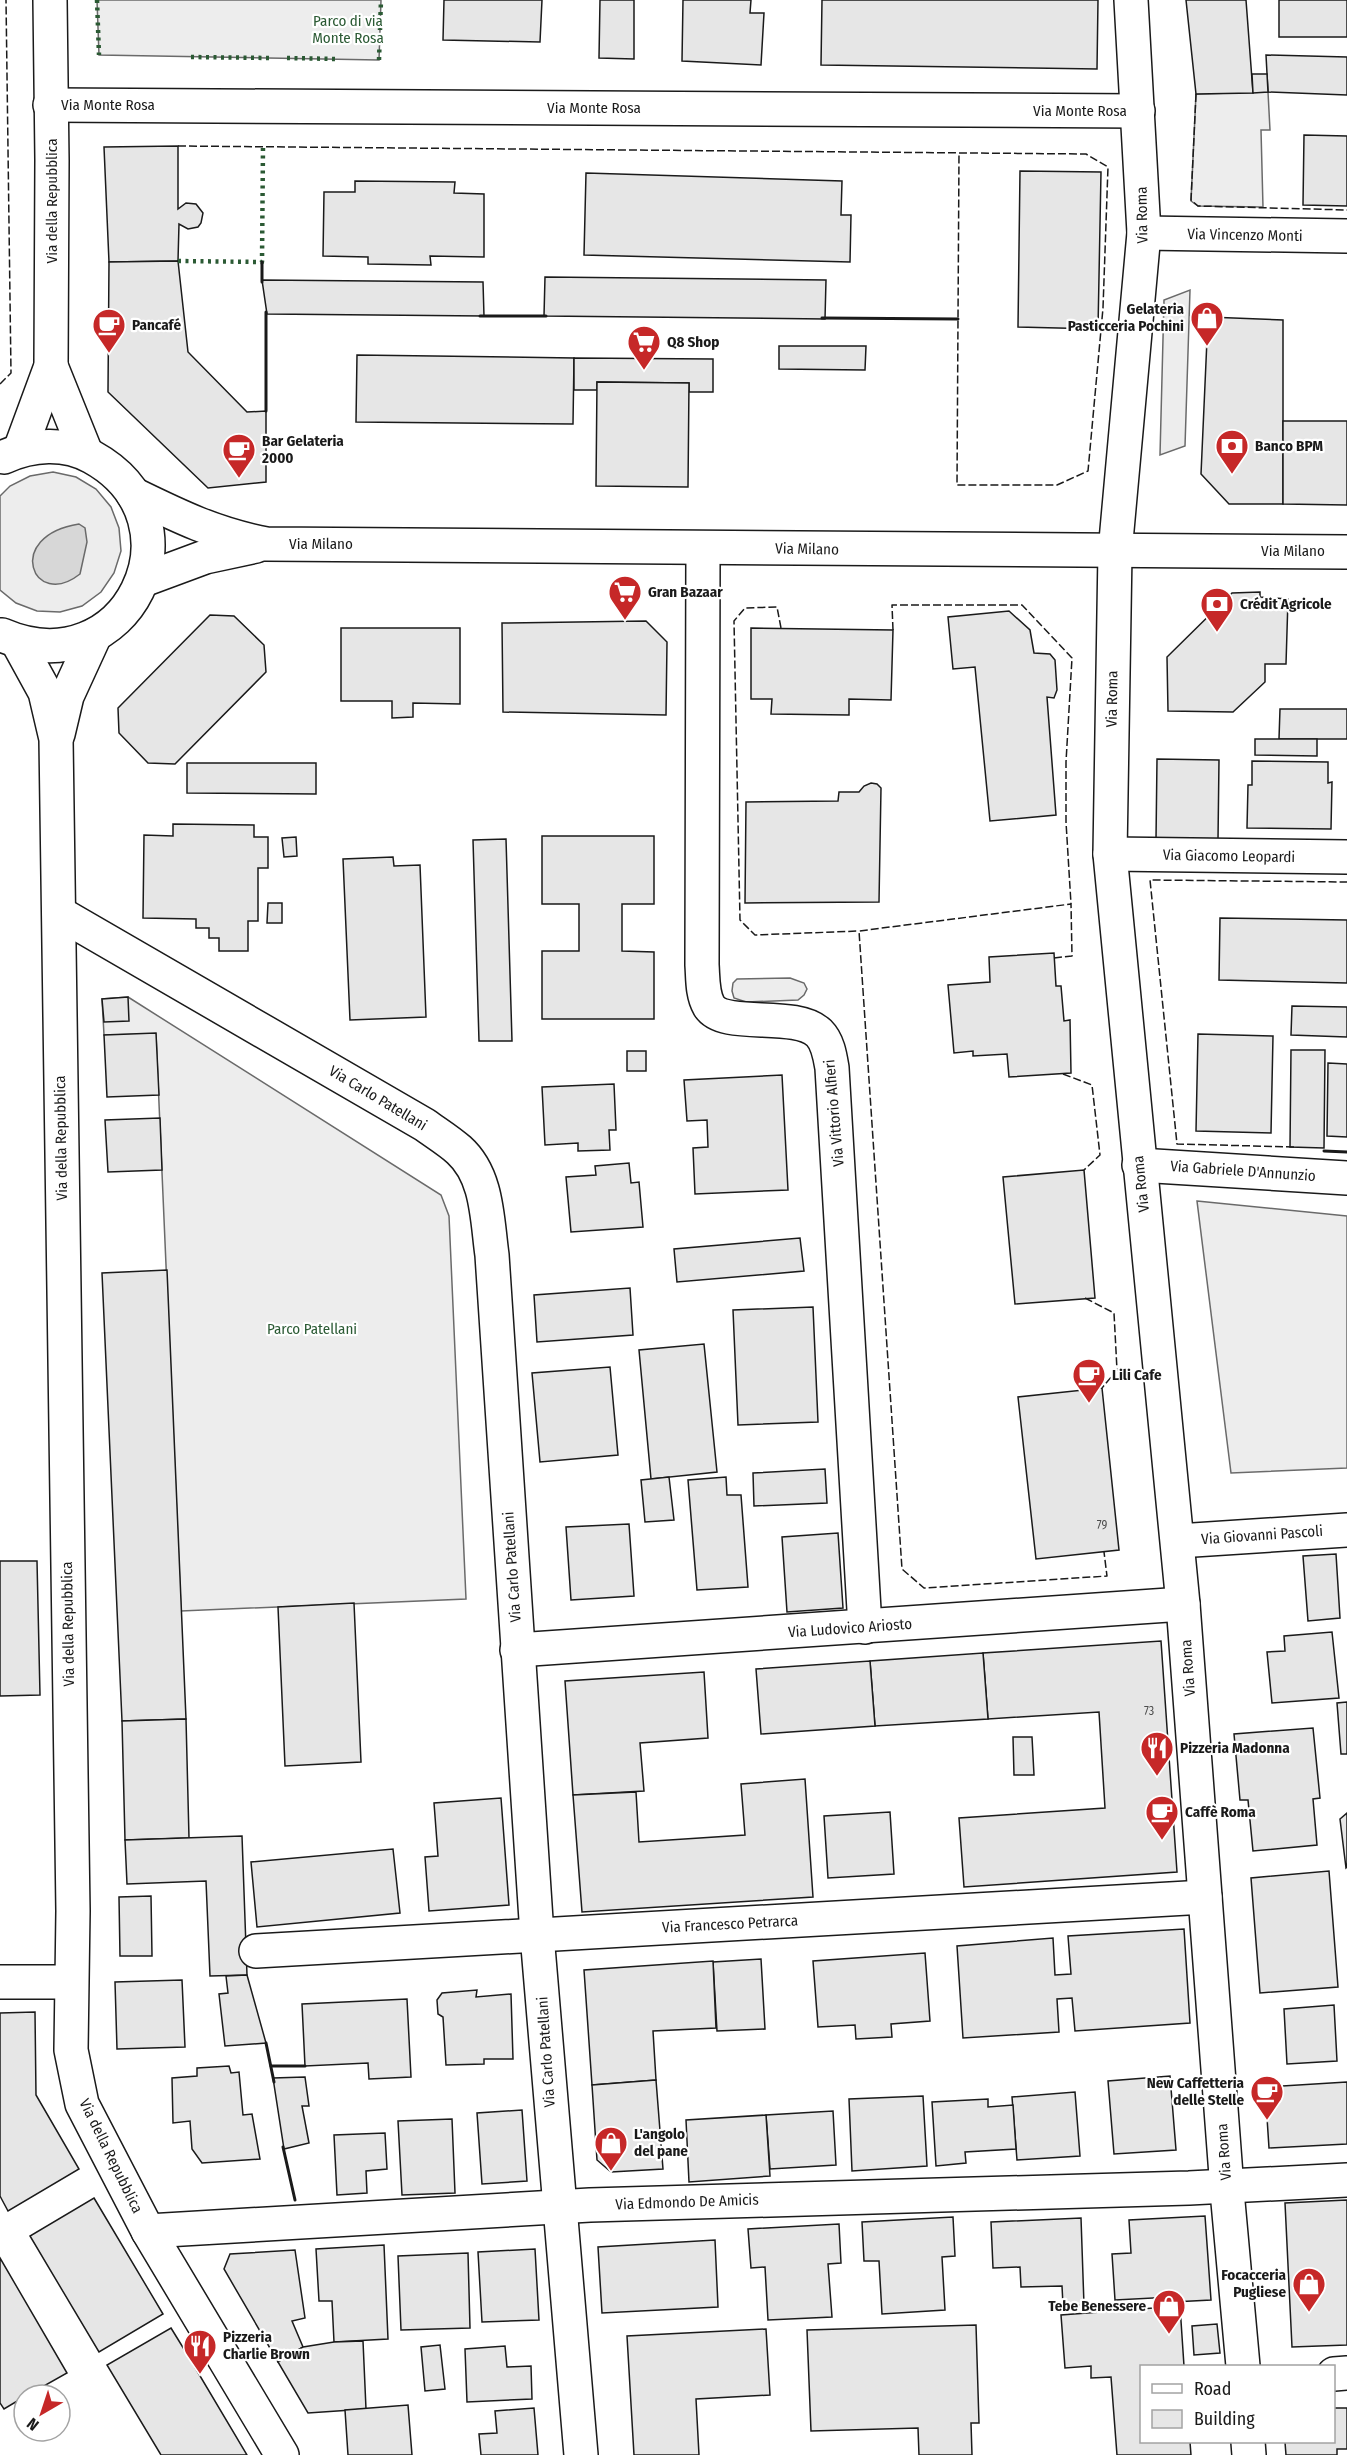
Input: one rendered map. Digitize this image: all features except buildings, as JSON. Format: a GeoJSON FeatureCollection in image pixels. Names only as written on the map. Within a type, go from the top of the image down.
{"type":"FeatureCollection","features":[{"type":"Feature","properties":{"kind":"street","name":"Via della Repubblica"},"geometry":{"type":"LineString","coordinates":[[50,0],[51,366],[86,453]]}},
{"type":"Feature","properties":{"kind":"street","name":"Via Roma"},"geometry":{"type":"LineString","coordinates":[[1131,0],[1144,233],[1115,552],[1110,854],[1178,1541],[1227,2187],[1243,2365]]}},
{"type":"Feature","properties":{"kind":"street","name":"Via Monte Rosa"},"geometry":{"type":"LineString","coordinates":[[50,105],[1138,111]]}},
{"type":"Feature","properties":{"kind":"street","name":"Via Vincenzo Monti"},"geometry":{"type":"LineString","coordinates":[[1144,233],[1347,236]]}},
{"type":"Feature","properties":{"kind":"street","name":"Via della Repubblica"},"geometry":{"type":"LineString","coordinates":[[10,454],[51,366]]}},
{"type":"Feature","properties":{"kind":"street"},"geometry":{"type":"LineString","coordinates":[[9,637],[37,646],[57,646],[95,635],[115,621],[132,602],[142,580],[148,558],[148,536],[143,514],[134,494],[105,464],[86,453],[64,447],[42,446],[10,454]]}},
{"type":"Feature","properties":{"kind":"street","name":"Via Milano"},"geometry":{"type":"LineString","coordinates":[[134,494],[206,528],[231,537],[266,544],[1347,552]]}},
{"type":"Feature","properties":{"kind":"street","name":"Via Milano"},"geometry":{"type":"LineString","coordinates":[[142,580],[205,557],[266,544]]}},
{"type":"Feature","properties":{"kind":"street","name":"Via Vittorio Alfieri"},"geometry":{"type":"LineString","coordinates":[[703,548],[702,965],[705,996],[710,1008],[727,1017],[808,1025],[821,1035],[828,1050],[832,1068],[865,1626]]}},
{"type":"Feature","properties":{"kind":"street","name":"Via della Repubblica"},"geometry":{"type":"LineString","coordinates":[[56,739],[67,696],[95,635]]}},
{"type":"Feature","properties":{"kind":"street","name":"Via della Repubblica"},"geometry":{"type":"LineString","coordinates":[[9,637],[45,693],[56,739],[73,1911],[71,2050],[82,2104],[148,2231],[282,2455]]}},
{"type":"Feature","properties":{"kind":"street","name":"Via Giacomo Leopardi"},"geometry":{"type":"LineString","coordinates":[[1110,854],[1347,857]]}},
{"type":"Feature","properties":{"kind":"street","name":"Via Carlo Patellani"},"geometry":{"type":"LineString","coordinates":[[59,913],[425,1125],[461,1151],[474,1170],[483,1190],[492,1255],[537,1935],[558,2206],[581,2455]]}},
{"type":"Feature","properties":{"kind":"street","name":"Via Gabriele D'Annunzio"},"geometry":{"type":"LineString","coordinates":[[1139,1165],[1347,1178]]}},
{"type":"Feature","properties":{"kind":"street","name":"Via Giovanni Pascoli"},"geometry":{"type":"LineString","coordinates":[[1178,1541],[1347,1530]]}},
{"type":"Feature","properties":{"kind":"street","name":"Via Ludovico Ariosto"},"geometry":{"type":"LineString","coordinates":[[517,1650],[1183,1604]]}},
{"type":"Feature","properties":{"kind":"street","name":"Via Francesco Petrarca"},"geometry":{"type":"LineString","coordinates":[[256,1951],[1205,1897]]}},
{"type":"Feature","properties":{"kind":"street"},"geometry":{"type":"LineString","coordinates":[[0,1982],[71,1982]]}},
{"type":"Feature","properties":{"kind":"street","name":"Via Edmondo De Amicis"},"geometry":{"type":"LineString","coordinates":[[148,2231],[558,2206],[1227,2187],[1347,2180]]}},
{"type":"Feature","properties":{"kind":"shaded area","name":"Parco di via Monte Rosa"},"geometry":{"type":"Polygon","coordinates":[[[97,0],[381,0],[379,60],[99,55],[97,0]]]}},
{"type":"Feature","properties":{"kind":"shaded area"},"geometry":{"type":"Polygon","coordinates":[[[1268,92],[1270,130],[1261,130],[1263,207],[1198,206],[1191,201],[1196,94],[1268,92]]]}},
{"type":"Feature","properties":{"kind":"shaded area"},"geometry":{"type":"Polygon","coordinates":[[[1190,290],[1185,446],[1160,455],[1164,300],[1190,290]]]}},
{"type":"Feature","properties":{"kind":"shaded area"},"geometry":{"type":"Polygon","coordinates":[[[53,472],[76,477],[96,489],[111,507],[119,528],[121,551],[114,573],[101,592],[82,606],[60,612],[37,611],[16,603],[0,590],[0,496],[10,486],[30,476],[53,472]]]}},
{"type":"Feature","properties":{"kind":"shaded area"},"geometry":{"type":"Polygon","coordinates":[[[79,524],[85,528],[87,542],[80,574],[63,583],[49,583],[39,578],[33,567],[34,555],[40,542],[55,531],[79,524]]]}},
{"type":"Feature","properties":{"kind":"shaded area"},"geometry":{"type":"Polygon","coordinates":[[[790,978],[804,983],[807,989],[798,1000],[746,1002],[734,998],[733,983],[737,979],[790,978]]]}},
{"type":"Feature","properties":{"kind":"shaded area","name":"Parco Patellani"},"geometry":{"type":"Polygon","coordinates":[[[128,997],[441,1195],[449,1216],[466,1599],[181,1611],[156,1034],[104,1035],[102,999],[128,997]]]}},
{"type":"Feature","properties":{"kind":"shaded area"},"geometry":{"type":"Polygon","coordinates":[[[1197,1201],[1347,1216],[1347,1468],[1231,1473],[1197,1201]]]}},
{"type":"Feature","properties":{"kind":"hedge"},"geometry":{"type":"LineString","coordinates":[[97,0],[99,55]]}},
{"type":"Feature","properties":{"kind":"hedge"},"geometry":{"type":"LineString","coordinates":[[379,60],[381,0]]}},
{"type":"Feature","properties":{"kind":"hedge"},"geometry":{"type":"LineString","coordinates":[[191,57],[269,58]]}},
{"type":"Feature","properties":{"kind":"hedge"},"geometry":{"type":"LineString","coordinates":[[287,58],[337,59]]}},
{"type":"Feature","properties":{"kind":"hedge"},"geometry":{"type":"LineString","coordinates":[[178,261],[262,262],[263,146]]}},
{"type":"Feature","properties":{"kind":"fence"},"geometry":{"type":"LineString","coordinates":[[0,384],[11,373],[6,0]]}},
{"type":"Feature","properties":{"kind":"fence"},"geometry":{"type":"LineString","coordinates":[[1196,94],[1191,200],[1198,206],[1347,210]]}},
{"type":"Feature","properties":{"kind":"fence"},"geometry":{"type":"LineString","coordinates":[[178,146],[1086,154],[1108,167],[1103,308],[1088,471],[1057,485],[957,485],[959,153]]}},
{"type":"Feature","properties":{"kind":"fence"},"geometry":{"type":"LineString","coordinates":[[893,630],[892,605],[1022,605],[1072,658],[1066,762],[1066,822],[1071,904]]}},
{"type":"Feature","properties":{"kind":"fence"},"geometry":{"type":"LineString","coordinates":[[781,628],[777,607],[745,608],[734,621],[740,920],[755,935],[859,931]]}},
{"type":"Feature","properties":{"kind":"fence"},"geometry":{"type":"LineString","coordinates":[[1294,1147],[1177,1144],[1150,880],[1347,882]]}},
{"type":"Feature","properties":{"kind":"fence"},"geometry":{"type":"LineString","coordinates":[[1054,958],[1072,956],[1071,904],[859,931],[902,1569],[924,1588],[1107,1576],[1104,1552]]}},
{"type":"Feature","properties":{"kind":"fence"},"geometry":{"type":"LineString","coordinates":[[1063,1074],[1092,1085],[1100,1155],[1084,1170]]}},
{"type":"Feature","properties":{"kind":"fence"},"geometry":{"type":"LineString","coordinates":[[1085,1298],[1114,1313],[1117,1370],[1102,1388]]}},
{"type":"Feature","properties":{"kind":"wall"},"geometry":{"type":"LineString","coordinates":[[262,262],[262,282]]}},
{"type":"Feature","properties":{"kind":"wall"},"geometry":{"type":"LineString","coordinates":[[266,312],[266,411]]}},
{"type":"Feature","properties":{"kind":"wall"},"geometry":{"type":"LineString","coordinates":[[480,316],[546,316]]}},
{"type":"Feature","properties":{"kind":"wall"},"geometry":{"type":"LineString","coordinates":[[822,318],[958,319]]}},
{"type":"Feature","properties":{"kind":"wall"},"geometry":{"type":"LineString","coordinates":[[1324,1151],[1347,1152]]}},
{"type":"Feature","properties":{"kind":"wall"},"geometry":{"type":"LineString","coordinates":[[266,2043],[274,2082]]}},
{"type":"Feature","properties":{"kind":"wall"},"geometry":{"type":"LineString","coordinates":[[271,2066],[305,2066]]}},
{"type":"Feature","properties":{"kind":"wall"},"geometry":{"type":"LineString","coordinates":[[283,2147],[295,2200]]}},
{"type":"Feature","properties":{"kind":"place","name":"Gelateria Pasticceria Pochini"},"geometry":{"type":"Point","coordinates":[1207,347]}},
{"type":"Feature","properties":{"kind":"place","name":"Pancafé"},"geometry":{"type":"Point","coordinates":[109,354]}},
{"type":"Feature","properties":{"kind":"place","name":"Q8 Shop"},"geometry":{"type":"Point","coordinates":[644,371]}},
{"type":"Feature","properties":{"kind":"place","name":"Banco BPM"},"geometry":{"type":"Point","coordinates":[1232,475]}},
{"type":"Feature","properties":{"kind":"place","name":"Bar Gelateria 2000"},"geometry":{"type":"Point","coordinates":[239,479]}},
{"type":"Feature","properties":{"kind":"place","name":"Gran Bazaar"},"geometry":{"type":"Point","coordinates":[625,621]}},
{"type":"Feature","properties":{"kind":"place","name":"Crédit Agricole"},"geometry":{"type":"Point","coordinates":[1217,633]}},
{"type":"Feature","properties":{"kind":"place","name":"Lili Cafe"},"geometry":{"type":"Point","coordinates":[1089,1404]}},
{"type":"Feature","properties":{"kind":"place","name":"Pizzeria Madonna"},"geometry":{"type":"Point","coordinates":[1157,1777]}},
{"type":"Feature","properties":{"kind":"place","name":"Caffè Roma"},"geometry":{"type":"Point","coordinates":[1162,1841]}},
{"type":"Feature","properties":{"kind":"place","name":"New Caffetteria delle Stelle"},"geometry":{"type":"Point","coordinates":[1267,2121]}},
{"type":"Feature","properties":{"kind":"place","name":"L'angolo del pane"},"geometry":{"type":"Point","coordinates":[611,2172]}},
{"type":"Feature","properties":{"kind":"place","name":"Focacceria Pugliese"},"geometry":{"type":"Point","coordinates":[1309,2313]}},
{"type":"Feature","properties":{"kind":"place","name":"Tebe Benessere"},"geometry":{"type":"Point","coordinates":[1169,2335]}},
{"type":"Feature","properties":{"kind":"place","name":"Pizzeria Charlie Brown"},"geometry":{"type":"Point","coordinates":[200,2375]}}]}
